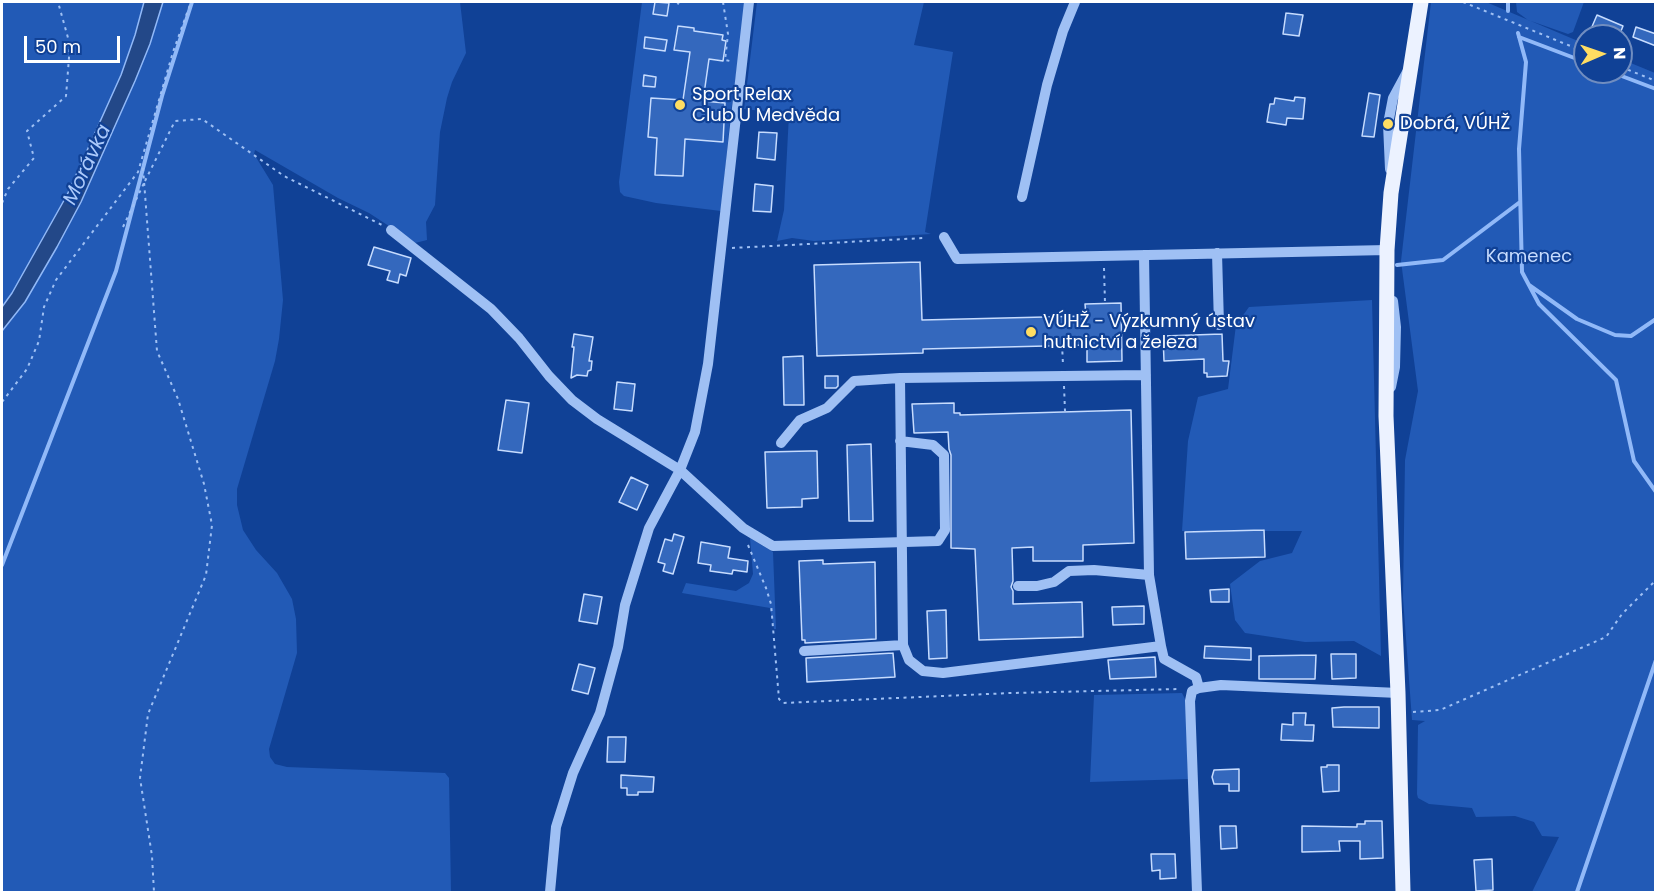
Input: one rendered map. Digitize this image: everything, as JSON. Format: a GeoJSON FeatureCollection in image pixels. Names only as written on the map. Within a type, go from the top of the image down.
{"type":"FeatureCollection","features":[{"type":"Feature","properties":{"kind":"main road"},"geometry":{"type":"LineString","coordinates":[[1403,892],[1399,714],[1386,416],[1387,250],[1391,193],[1421,2]]}},
{"type":"Feature","properties":{"kind":"street"},"geometry":{"type":"LineString","coordinates":[[550,892],[556,827],[573,773],[600,713],[618,647],[625,605],[649,528],[680,470],[695,432],[706,375],[722,248],[749,2]]}},
{"type":"Feature","properties":{"kind":"street"},"geometry":{"type":"LineString","coordinates":[[1022,197],[1047,86],[1063,31],[1075,2]]}},
{"type":"Feature","properties":{"kind":"street"},"geometry":{"type":"LineString","coordinates":[[391,230],[491,309],[572,400],[597,419],[680,470],[743,528],[773,546],[938,541],[945,530],[944,455],[933,446],[900,441]]}},
{"type":"Feature","properties":{"kind":"street"},"geometry":{"type":"LineString","coordinates":[[944,237],[957,259],[1387,250]]}},
{"type":"Feature","properties":{"kind":"street"},"geometry":{"type":"LineString","coordinates":[[1217,253],[1219,325]]}},
{"type":"Feature","properties":{"kind":"street"},"geometry":{"type":"LineString","coordinates":[[1144,255],[1149,575],[1164,659],[1196,677],[1199,688]]}},
{"type":"Feature","properties":{"kind":"street"},"geometry":{"type":"LineString","coordinates":[[781,444],[800,420],[827,408],[854,381],[900,378],[1146,375]]}},
{"type":"Feature","properties":{"kind":"street"},"geometry":{"type":"LineString","coordinates":[[900,378],[903,645],[909,660],[923,671],[943,673],[1161,646]]}},
{"type":"Feature","properties":{"kind":"street"},"geometry":{"type":"LineString","coordinates":[[1018,586],[1037,586],[1054,582],[1069,572],[1094,570],[1149,575]]}},
{"type":"Feature","properties":{"kind":"street"},"geometry":{"type":"LineString","coordinates":[[804,651],[903,645]]}},
{"type":"Feature","properties":{"kind":"street"},"geometry":{"type":"LineString","coordinates":[[1197,892],[1190,701],[1192,691],[1221,685],[1398,693]]}},
{"type":"Feature","properties":{"kind":"path"},"geometry":{"type":"LineString","coordinates":[[2,203],[8,189],[34,158],[27,130],[66,96],[70,45],[58,2]]}},
{"type":"Feature","properties":{"kind":"path"},"geometry":{"type":"LineString","coordinates":[[2,402],[27,369],[39,341],[44,307],[56,279],[138,172],[173,52],[191,2]]}},
{"type":"Feature","properties":{"kind":"path"},"geometry":{"type":"LineString","coordinates":[[677,2],[680,6]]}},
{"type":"Feature","properties":{"kind":"path"},"geometry":{"type":"LineString","coordinates":[[723,2],[728,34],[725,60],[742,63]]}},
{"type":"Feature","properties":{"kind":"path"},"geometry":{"type":"LineString","coordinates":[[1463,2],[1573,47]]}},
{"type":"Feature","properties":{"kind":"path"},"geometry":{"type":"LineString","coordinates":[[1633,72],[1656,81]]}},
{"type":"Feature","properties":{"kind":"path"},"geometry":{"type":"LineString","coordinates":[[123,226],[175,121],[202,119],[284,176],[391,230]]}},
{"type":"Feature","properties":{"kind":"path"},"geometry":{"type":"LineString","coordinates":[[143,168],[157,351],[178,399],[204,484],[212,525],[206,575],[148,714],[140,778],[152,856],[154,892]]}},
{"type":"Feature","properties":{"kind":"path"},"geometry":{"type":"LineString","coordinates":[[722,248],[924,238]]}},
{"type":"Feature","properties":{"kind":"path"},"geometry":{"type":"LineString","coordinates":[[1103,256],[1105,303]]}},
{"type":"Feature","properties":{"kind":"path"},"geometry":{"type":"LineString","coordinates":[[1399,714],[1440,710],[1606,637],[1622,615],[1656,580]]}},
{"type":"Feature","properties":{"kind":"green space"},"geometry":{"type":"Polygon","coordinates":[[[2,2],[144,2],[121,75],[67,195],[2,307],[2,2]]]}},
{"type":"Feature","properties":{"kind":"green space"},"geometry":{"type":"Polygon","coordinates":[[[163,2],[460,2],[466,53],[447,98],[440,132],[435,205],[426,222],[427,240],[415,243],[369,213],[338,198],[255,150],[254,154],[273,185],[283,300],[275,361],[237,489],[237,505],[243,530],[256,550],[277,573],[292,599],[296,619],[297,653],[269,749],[270,757],[275,764],[287,767],[445,773],[449,778],[451,892],[2,892],[2,331],[25,302],[81,202],[150,44],[163,2]]]}},
{"type":"Feature","properties":{"kind":"green space","name":"Sport Relax Club U Medvěda"},"geometry":{"type":"Polygon","coordinates":[[[642,2],[746,2],[731,112],[721,211],[656,203],[624,196],[620,192],[619,182],[642,2]]]}},
{"type":"Feature","properties":{"kind":"green space"},"geometry":{"type":"Polygon","coordinates":[[[757,2],[924,2],[914,45],[953,52],[925,232],[931,234],[814,241],[792,238],[777,241],[784,210],[789,114],[744,109],[757,2]]]}},
{"type":"Feature","properties":{"kind":"green space","name":"Kamenec"},"geometry":{"type":"Polygon","coordinates":[[[1431,2],[1486,2],[1573,39],[1573,84],[1633,84],[1633,64],[1655,73],[1655,892],[1532,892],[1559,837],[1542,836],[1534,822],[1515,816],[1476,817],[1472,808],[1429,804],[1418,798],[1418,725],[1425,721],[1412,720],[1403,598],[1405,460],[1418,391],[1401,261],[1431,2]]]}},
{"type":"Feature","properties":{"kind":"green space"},"geometry":{"type":"Polygon","coordinates":[[[1516,2],[1584,2],[1576,24],[1573,24],[1573,32],[1568,34],[1528,20],[1517,12],[1516,2]]]}},
{"type":"Feature","properties":{"kind":"green space"},"geometry":{"type":"Polygon","coordinates":[[[1372,300],[1381,656],[1354,641],[1305,642],[1245,633],[1235,620],[1230,584],[1260,561],[1292,553],[1302,531],[1182,531],[1188,441],[1198,397],[1228,389],[1236,325],[1249,307],[1372,300]]]}},
{"type":"Feature","properties":{"kind":"green space"},"geometry":{"type":"Polygon","coordinates":[[[750,538],[773,552],[776,629],[774,629],[770,608],[682,593],[686,583],[736,591],[749,583],[753,574],[750,538]]]}},
{"type":"Feature","properties":{"kind":"green space"},"geometry":{"type":"Polygon","coordinates":[[[1182,693],[1186,701],[1188,779],[1090,782],[1094,695],[1182,693]]]}},
{"type":"Feature","properties":{"kind":"water","name":"Morávka"},"geometry":{"type":"Polygon","coordinates":[[[144,2],[163,2],[135,81],[81,202],[25,302],[2,331],[2,307],[67,195],[121,75],[144,2]]]}},
{"type":"Feature","properties":{"kind":"building"},"geometry":{"type":"Polygon","coordinates":[[[655,2],[669,3],[667,16],[653,14],[655,2]]]}},
{"type":"Feature","properties":{"kind":"building"},"geometry":{"type":"Polygon","coordinates":[[[1286,13],[1303,15],[1299,36],[1283,34],[1286,13]]]}},
{"type":"Feature","properties":{"kind":"building"},"geometry":{"type":"Polygon","coordinates":[[[1597,15],[1618,24],[1593,24],[1597,15]]]}},
{"type":"Feature","properties":{"kind":"building"},"geometry":{"type":"Polygon","coordinates":[[[678,26],[723,35],[722,40],[726,41],[723,61],[709,59],[703,101],[725,103],[723,142],[685,139],[683,176],[655,175],[657,138],[648,137],[651,98],[683,100],[690,52],[674,50],[678,26]]]}},
{"type":"Feature","properties":{"kind":"building"},"geometry":{"type":"Polygon","coordinates":[[[1636,27],[1656,34],[1656,46],[1633,37],[1636,27]]]}},
{"type":"Feature","properties":{"kind":"building"},"geometry":{"type":"Polygon","coordinates":[[[645,37],[667,40],[665,51],[644,48],[645,37]]]}},
{"type":"Feature","properties":{"kind":"building"},"geometry":{"type":"Polygon","coordinates":[[[644,75],[656,77],[655,87],[643,86],[644,75]]]}},
{"type":"Feature","properties":{"kind":"building"},"geometry":{"type":"Polygon","coordinates":[[[1369,93],[1380,95],[1374,137],[1362,136],[1369,93]]]}},
{"type":"Feature","properties":{"kind":"building"},"geometry":{"type":"Polygon","coordinates":[[[1295,97],[1305,98],[1303,119],[1287,118],[1286,125],[1267,122],[1270,104],[1274,104],[1275,98],[1294,101],[1295,97]]]}},
{"type":"Feature","properties":{"kind":"building"},"geometry":{"type":"Polygon","coordinates":[[[759,132],[777,133],[775,160],[757,158],[759,132]]]}},
{"type":"Feature","properties":{"kind":"building"},"geometry":{"type":"Polygon","coordinates":[[[755,184],[773,186],[771,212],[753,211],[755,184]]]}},
{"type":"Feature","properties":{"kind":"building"},"geometry":{"type":"Polygon","coordinates":[[[374,247],[411,258],[406,276],[400,274],[398,283],[387,280],[390,271],[368,265],[374,247]]]}},
{"type":"Feature","properties":{"kind":"building"},"geometry":{"type":"Polygon","coordinates":[[[920,262],[922,320],[1086,316],[1085,304],[1121,303],[1122,361],[1087,362],[1087,345],[923,349],[923,353],[817,356],[814,265],[920,262]]]}},
{"type":"Feature","properties":{"kind":"building"},"geometry":{"type":"Polygon","coordinates":[[[574,334],[593,337],[589,361],[592,361],[591,370],[588,371],[587,376],[577,375],[571,378],[574,347],[572,347],[574,334]]]}},
{"type":"Feature","properties":{"kind":"building"},"geometry":{"type":"Polygon","coordinates":[[[1222,334],[1223,361],[1229,361],[1227,376],[1207,377],[1207,373],[1204,373],[1204,359],[1164,361],[1163,336],[1222,334]]]}},
{"type":"Feature","properties":{"kind":"building"},"geometry":{"type":"Polygon","coordinates":[[[803,356],[804,405],[784,405],[783,357],[803,356]]]}},
{"type":"Feature","properties":{"kind":"building"},"geometry":{"type":"Polygon","coordinates":[[[825,376],[838,376],[838,386],[825,388],[825,376]]]}},
{"type":"Feature","properties":{"kind":"building"},"geometry":{"type":"Polygon","coordinates":[[[617,382],[635,384],[632,411],[614,409],[617,382]]]}},
{"type":"Feature","properties":{"kind":"building"},"geometry":{"type":"Polygon","coordinates":[[[506,400],[529,403],[522,453],[498,450],[506,400]]]}},
{"type":"Feature","properties":{"kind":"building"},"geometry":{"type":"Polygon","coordinates":[[[954,403],[954,413],[960,413],[960,415],[1131,410],[1134,543],[1083,545],[1083,561],[1033,561],[1033,547],[1012,548],[1013,604],[1082,602],[1083,637],[979,640],[975,549],[951,548],[951,455],[948,432],[914,433],[912,404],[954,403]]]}},
{"type":"Feature","properties":{"kind":"building"},"geometry":{"type":"Polygon","coordinates":[[[871,444],[873,521],[849,521],[847,445],[871,444]]]}},
{"type":"Feature","properties":{"kind":"building"},"geometry":{"type":"Polygon","coordinates":[[[817,451],[818,498],[802,499],[802,507],[767,508],[765,452],[817,451]]]}},
{"type":"Feature","properties":{"kind":"building"},"geometry":{"type":"Polygon","coordinates":[[[631,477],[648,485],[637,510],[619,502],[631,477]]]}},
{"type":"Feature","properties":{"kind":"building"},"geometry":{"type":"Polygon","coordinates":[[[1264,530],[1265,557],[1186,559],[1185,532],[1264,530]]]}},
{"type":"Feature","properties":{"kind":"building"},"geometry":{"type":"Polygon","coordinates":[[[674,534],[684,537],[673,574],[663,571],[665,564],[658,562],[665,539],[672,541],[674,534]]]}},
{"type":"Feature","properties":{"kind":"building"},"geometry":{"type":"Polygon","coordinates":[[[701,542],[730,547],[728,558],[748,561],[747,572],[733,570],[732,574],[710,571],[711,565],[698,563],[701,542]]]}},
{"type":"Feature","properties":{"kind":"building"},"geometry":{"type":"Polygon","coordinates":[[[823,560],[823,564],[875,562],[876,639],[805,643],[805,640],[802,640],[799,561],[823,560]]]}},
{"type":"Feature","properties":{"kind":"building"},"geometry":{"type":"Polygon","coordinates":[[[1229,589],[1229,602],[1211,602],[1210,590],[1229,589]]]}},
{"type":"Feature","properties":{"kind":"building"},"geometry":{"type":"Polygon","coordinates":[[[584,594],[602,597],[597,624],[579,621],[584,594]]]}},
{"type":"Feature","properties":{"kind":"building"},"geometry":{"type":"Polygon","coordinates":[[[1144,606],[1144,624],[1113,625],[1112,607],[1144,606]]]}},
{"type":"Feature","properties":{"kind":"building"},"geometry":{"type":"Polygon","coordinates":[[[946,610],[947,658],[929,659],[927,611],[946,610]]]}},
{"type":"Feature","properties":{"kind":"building"},"geometry":{"type":"Polygon","coordinates":[[[1205,646],[1251,648],[1251,660],[1204,658],[1205,646]]]}},
{"type":"Feature","properties":{"kind":"building"},"geometry":{"type":"Polygon","coordinates":[[[893,653],[895,677],[807,682],[806,658],[893,653]]]}},
{"type":"Feature","properties":{"kind":"building"},"geometry":{"type":"Polygon","coordinates":[[[1331,654],[1356,654],[1356,678],[1332,679],[1331,654]]]}},
{"type":"Feature","properties":{"kind":"building"},"geometry":{"type":"Polygon","coordinates":[[[1316,655],[1315,679],[1259,679],[1259,656],[1316,655]]]}},
{"type":"Feature","properties":{"kind":"building"},"geometry":{"type":"Polygon","coordinates":[[[1155,657],[1156,677],[1110,679],[1108,660],[1155,657]]]}},
{"type":"Feature","properties":{"kind":"building"},"geometry":{"type":"Polygon","coordinates":[[[579,664],[595,668],[588,694],[572,690],[579,664]]]}},
{"type":"Feature","properties":{"kind":"building"},"geometry":{"type":"Polygon","coordinates":[[[1379,707],[1379,728],[1333,727],[1332,708],[1379,707]]]}},
{"type":"Feature","properties":{"kind":"building"},"geometry":{"type":"Polygon","coordinates":[[[1293,713],[1306,713],[1305,725],[1314,725],[1313,741],[1281,740],[1282,724],[1293,725],[1293,713]]]}},
{"type":"Feature","properties":{"kind":"building"},"geometry":{"type":"Polygon","coordinates":[[[608,737],[626,737],[625,762],[607,762],[608,737]]]}},
{"type":"Feature","properties":{"kind":"building"},"geometry":{"type":"Polygon","coordinates":[[[1327,765],[1339,765],[1339,791],[1323,792],[1321,767],[1327,767],[1327,765]]]}},
{"type":"Feature","properties":{"kind":"building"},"geometry":{"type":"Polygon","coordinates":[[[1239,769],[1239,791],[1229,791],[1229,784],[1214,784],[1212,777],[1214,770],[1239,769]]]}},
{"type":"Feature","properties":{"kind":"building"},"geometry":{"type":"Polygon","coordinates":[[[621,775],[654,777],[653,792],[627,795],[627,788],[621,788],[621,775]]]}},
{"type":"Feature","properties":{"kind":"building"},"geometry":{"type":"Polygon","coordinates":[[[1365,821],[1382,821],[1383,858],[1360,859],[1360,841],[1339,841],[1340,851],[1302,852],[1302,826],[1357,827],[1357,824],[1365,824],[1365,821]]]}},
{"type":"Feature","properties":{"kind":"building"},"geometry":{"type":"Polygon","coordinates":[[[1220,826],[1236,826],[1237,848],[1221,849],[1220,826]]]}},
{"type":"Feature","properties":{"kind":"building"},"geometry":{"type":"Polygon","coordinates":[[[1151,854],[1175,854],[1176,878],[1160,879],[1160,870],[1152,871],[1151,854]]]}},
{"type":"Feature","properties":{"kind":"building"},"geometry":{"type":"Polygon","coordinates":[[[1492,859],[1493,890],[1476,891],[1474,860],[1492,859]]]}},
{"type":"Feature","properties":{"kind":"waterway"},"geometry":{"type":"LineString","coordinates":[[2,565],[116,271],[162,96],[192,2]]}},
{"type":"Feature","properties":{"kind":"waterway"},"geometry":{"type":"LineString","coordinates":[[1508,2],[1508,11]]}},
{"type":"Feature","properties":{"kind":"waterway"},"geometry":{"type":"LineString","coordinates":[[1518,33],[1526,62],[1519,149],[1522,272],[1539,304],[1616,380],[1634,461],[1656,492]]}},
{"type":"Feature","properties":{"kind":"waterway"},"geometry":{"type":"LineString","coordinates":[[1519,37],[1573,57]]}},
{"type":"Feature","properties":{"kind":"waterway"},"geometry":{"type":"LineString","coordinates":[[1633,80],[1656,89]]}},
{"type":"Feature","properties":{"kind":"waterway"},"geometry":{"type":"LineString","coordinates":[[1397,265],[1443,260],[1520,202]]}},
{"type":"Feature","properties":{"kind":"waterway"},"geometry":{"type":"LineString","coordinates":[[1529,285],[1577,319],[1615,335],[1631,336],[1656,319]]}},
{"type":"Feature","properties":{"kind":"waterway"},"geometry":{"type":"LineString","coordinates":[[1577,892],[1656,660]]}},
{"type":"Feature","properties":{"kind":"place","name":"Sport Relax Club U Medvěda"},"geometry":{"type":"Point","coordinates":[680,105]}},
{"type":"Feature","properties":{"kind":"place","name":"Dobrá, VÚHŽ"},"geometry":{"type":"Point","coordinates":[1388,124]}},
{"type":"Feature","properties":{"kind":"place","name":"VÚHŽ - Výzkumný ústav hutnictví a železa"},"geometry":{"type":"Point","coordinates":[1031,332]}}]}
